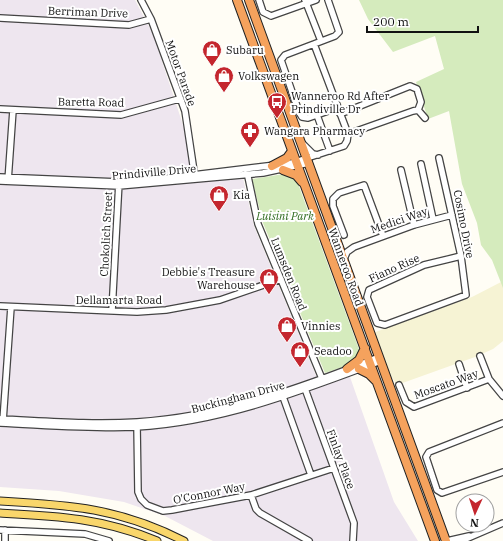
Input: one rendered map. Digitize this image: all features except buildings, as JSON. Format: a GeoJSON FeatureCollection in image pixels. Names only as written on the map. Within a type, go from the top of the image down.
{"type":"FeatureCollection","features":[{"type":"Feature","properties":{"kind":"highway","name":"Wanneroo Road"},"geometry":{"type":"LineString","coordinates":[[237,0],[435,541]]}},
{"type":"Feature","properties":{"kind":"highway","name":"Wanneroo Road"},"geometry":{"type":"LineString","coordinates":[[249,0],[446,541]]}},
{"type":"Feature","properties":{"kind":"highway"},"geometry":{"type":"LineString","coordinates":[[272,166],[287,158],[292,151]]}},
{"type":"Feature","properties":{"kind":"highway"},"geometry":{"type":"LineString","coordinates":[[283,170],[296,175],[304,186]]}},
{"type":"Feature","properties":{"kind":"highway"},"geometry":{"type":"LineString","coordinates":[[347,369],[361,358],[365,348]]}},
{"type":"Feature","properties":{"kind":"highway"},"geometry":{"type":"LineString","coordinates":[[359,370],[370,374],[377,381]]}},
{"type":"Feature","properties":{"kind":"main road"},"geometry":{"type":"LineString","coordinates":[[0,501],[61,504],[94,509],[148,524],[184,541]]}},
{"type":"Feature","properties":{"kind":"main road"},"geometry":{"type":"LineString","coordinates":[[0,513],[62,516],[92,520],[113,525],[157,541]]}},
{"type":"Feature","properties":{"kind":"street","name":"Motor Parade"},"geometry":{"type":"LineString","coordinates":[[141,0],[151,19],[179,99],[185,111],[194,177]]}},
{"type":"Feature","properties":{"kind":"street"},"geometry":{"type":"LineString","coordinates":[[258,0],[263,12],[271,16],[306,2],[316,0]]}},
{"type":"Feature","properties":{"kind":"street"},"geometry":{"type":"LineString","coordinates":[[328,0],[339,31],[335,36],[285,54],[281,60],[301,115],[308,118],[339,111],[410,86],[417,89],[421,102],[418,110]]}},
{"type":"Feature","properties":{"kind":"street"},"geometry":{"type":"LineString","coordinates":[[306,2],[321,41]]}},
{"type":"Feature","properties":{"kind":"street","name":"Berriman Drive"},"geometry":{"type":"LineString","coordinates":[[0,18],[128,25],[151,19]]}},
{"type":"Feature","properties":{"kind":"street"},"geometry":{"type":"LineString","coordinates":[[314,44],[348,134],[418,110]]}},
{"type":"Feature","properties":{"kind":"street","name":"Baretta Road"},"geometry":{"type":"LineString","coordinates":[[0,109],[121,114],[179,99]]}},
{"type":"Feature","properties":{"kind":"street"},"geometry":{"type":"LineString","coordinates":[[8,179],[13,110]]}},
{"type":"Feature","properties":{"kind":"street"},"geometry":{"type":"LineString","coordinates":[[418,110],[425,118]]}},
{"type":"Feature","properties":{"kind":"street"},"geometry":{"type":"LineString","coordinates":[[317,115],[330,151]]}},
{"type":"Feature","properties":{"kind":"street","name":"Prindiville Drive"},"geometry":{"type":"LineString","coordinates":[[0,177],[8,179],[119,184],[283,170],[344,146],[347,141],[348,134]]}},
{"type":"Feature","properties":{"kind":"street"},"geometry":{"type":"LineString","coordinates":[[299,138],[313,154],[318,155]]}},
{"type":"Feature","properties":{"kind":"street","name":"Cosimo Drive"},"geometry":{"type":"LineString","coordinates":[[439,158],[452,215],[466,295]]}},
{"type":"Feature","properties":{"kind":"street"},"geometry":{"type":"LineString","coordinates":[[421,164],[432,219]]}},
{"type":"Feature","properties":{"kind":"street","name":"Prindiville Drive"},"geometry":{"type":"LineString","coordinates":[[247,172],[272,166],[297,165]]}},
{"type":"Feature","properties":{"kind":"street"},"geometry":{"type":"LineString","coordinates":[[401,170],[414,225]]}},
{"type":"Feature","properties":{"kind":"street","name":"Lumsden Road"},"geometry":{"type":"LineString","coordinates":[[247,172],[258,224],[322,380]]}},
{"type":"Feature","properties":{"kind":"street","name":"Prindiville Drive"},"geometry":{"type":"LineString","coordinates":[[0,181],[8,179]]}},
{"type":"Feature","properties":{"kind":"street","name":"Chokolich Street"},"geometry":{"type":"LineString","coordinates":[[112,311],[119,184]]}},
{"type":"Feature","properties":{"kind":"street"},"geometry":{"type":"LineString","coordinates":[[344,235],[333,206],[333,199],[339,193],[364,185],[383,236]]}},
{"type":"Feature","properties":{"kind":"street","name":"Medici Way"},"geometry":{"type":"LineString","coordinates":[[344,259],[347,252],[354,247],[432,219],[452,215]]}},
{"type":"Feature","properties":{"kind":"street"},"geometry":{"type":"LineString","coordinates":[[335,234],[342,245],[354,247]]}},
{"type":"Feature","properties":{"kind":"street","name":"Fiano Rise"},"geometry":{"type":"LineString","coordinates":[[460,256],[434,262],[371,288],[367,293],[367,297],[376,322],[383,325],[466,295]]}},
{"type":"Feature","properties":{"kind":"street","name":"Dellamarta Road"},"geometry":{"type":"LineString","coordinates":[[0,306],[137,312],[185,308],[220,300],[281,279]]}},
{"type":"Feature","properties":{"kind":"street"},"geometry":{"type":"LineString","coordinates":[[2,421],[11,307]]}},
{"type":"Feature","properties":{"kind":"street"},"geometry":{"type":"LineString","coordinates":[[480,356],[489,379],[503,396]]}},
{"type":"Feature","properties":{"kind":"street","name":"Buckingham Drive"},"geometry":{"type":"LineString","coordinates":[[2,421],[77,427],[137,424],[215,416],[283,395],[347,369],[380,359]]}},
{"type":"Feature","properties":{"kind":"street","name":"Buckingham Drive"},"geometry":{"type":"LineString","coordinates":[[322,380],[359,370],[370,363]]}},
{"type":"Feature","properties":{"kind":"street"},"geometry":{"type":"LineString","coordinates":[[459,364],[467,388]]}},
{"type":"Feature","properties":{"kind":"street","name":"Moscato Way"},"geometry":{"type":"LineString","coordinates":[[399,385],[406,402],[412,407],[489,379]]}},
{"type":"Feature","properties":{"kind":"street","name":"Finlay Place"},"geometry":{"type":"LineString","coordinates":[[305,387],[354,523],[353,541]]}},
{"type":"Feature","properties":{"kind":"street"},"geometry":{"type":"LineString","coordinates":[[283,395],[311,475]]}},
{"type":"Feature","properties":{"kind":"street"},"geometry":{"type":"LineString","coordinates":[[503,423],[429,452],[426,458],[437,490],[442,493],[503,472]]}},
{"type":"Feature","properties":{"kind":"street","name":"O'Connor Way"},"geometry":{"type":"LineString","coordinates":[[137,424],[138,492],[141,499],[147,505],[163,511],[251,495],[334,468]]}},
{"type":"Feature","properties":{"kind":"street"},"geometry":{"type":"LineString","coordinates":[[251,495],[256,509],[260,514],[309,541]]}},
{"type":"Feature","properties":{"kind":"street"},"geometry":{"type":"LineString","coordinates":[[461,541],[503,523]]}},
{"type":"Feature","properties":{"kind":"street"},"geometry":{"type":"LineString","coordinates":[[5,541],[3,530],[85,534],[101,540],[109,541]]}},
{"type":"Feature","properties":{"kind":"street"},"geometry":{"type":"LineString","coordinates":[[446,541],[470,536]]}},
{"type":"Feature","properties":{"kind":"shaded area"},"geometry":{"type":"Polygon","coordinates":[[[0,0],[135,0],[153,34],[184,128],[194,182],[243,178],[254,226],[317,378],[345,369],[350,377],[394,502],[418,541],[213,541],[165,516],[124,502],[59,491],[0,487],[0,0]]]}},
{"type":"Feature","properties":{"kind":"shaded area"},"geometry":{"type":"Polygon","coordinates":[[[503,281],[503,341],[493,349],[475,357],[397,385],[381,361],[370,334],[472,297],[503,281]]]}},
{"type":"Feature","properties":{"kind":"green space"},"geometry":{"type":"Polygon","coordinates":[[[359,0],[503,0],[503,288],[492,260],[481,245],[477,223],[462,184],[449,111],[428,119],[416,82],[444,69],[435,36],[393,52],[368,19],[359,0]]]}},
{"type":"Feature","properties":{"kind":"green space","name":"Luisini Park"},"geometry":{"type":"Polygon","coordinates":[[[293,170],[363,360],[325,373],[263,223],[252,179],[284,174],[293,170]]]}},
{"type":"Feature","properties":{"kind":"place","name":"Subaru"},"geometry":{"type":"Point","coordinates":[212,67]}},
{"type":"Feature","properties":{"kind":"place","name":"Volkswagen"},"geometry":{"type":"Point","coordinates":[224,93]}},
{"type":"Feature","properties":{"kind":"place","name":"Wanneroo Rd After Prindiville Dr"},"geometry":{"type":"Point","coordinates":[277,119]}},
{"type":"Feature","properties":{"kind":"place","name":"Wangara Pharmacy"},"geometry":{"type":"Point","coordinates":[250,148]}},
{"type":"Feature","properties":{"kind":"place","name":"Kia"},"geometry":{"type":"Point","coordinates":[219,212]}},
{"type":"Feature","properties":{"kind":"place","name":"Debbie's Treasure Warehouse"},"geometry":{"type":"Point","coordinates":[269,295]}},
{"type":"Feature","properties":{"kind":"place","name":"Vinnies"},"geometry":{"type":"Point","coordinates":[287,343]}},
{"type":"Feature","properties":{"kind":"place","name":"Seadoo"},"geometry":{"type":"Point","coordinates":[300,368]}}]}
